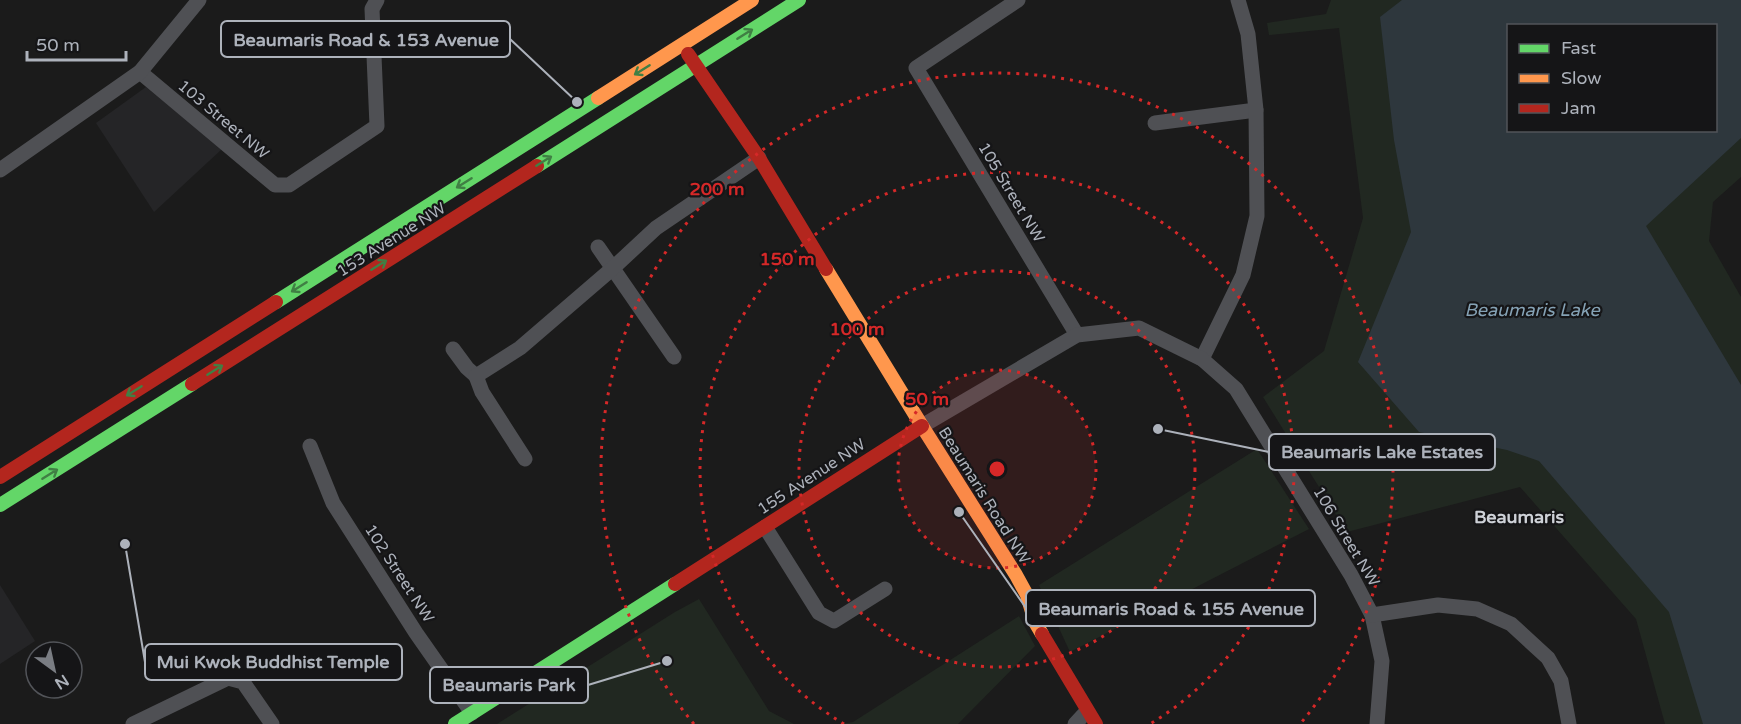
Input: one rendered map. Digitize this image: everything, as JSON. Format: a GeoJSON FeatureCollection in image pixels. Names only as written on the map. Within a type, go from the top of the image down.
{"type":"FeatureCollection","features":[{"type":"Feature","properties":{"kind":"main road","name":"153 Avenue NW"},"geometry":{"type":"LineString","coordinates":[[0,477],[752,0]]}},
{"type":"Feature","properties":{"kind":"main road","name":"153 Avenue NW"},"geometry":{"type":"LineString","coordinates":[[0,505],[799,0]]}},
{"type":"Feature","properties":{"kind":"main road","name":"Beaumaris Road NW"},"geometry":{"type":"LineString","coordinates":[[682,45],[759,158],[1016,576],[1027,595],[1035,622],[1096,724]]}},
{"type":"Feature","properties":{"kind":"main road","name":"155 Avenue NW"},"geometry":{"type":"LineString","coordinates":[[455,724],[922,426]]}},
{"type":"Feature","properties":{"kind":"street"},"geometry":{"type":"LineString","coordinates":[[3,163],[140,72],[199,0]]}},
{"type":"Feature","properties":{"kind":"street","name":"105 Street NW"},"geometry":{"type":"LineString","coordinates":[[1018,0],[916,68],[1077,335]]}},
{"type":"Feature","properties":{"kind":"street"},"geometry":{"type":"LineString","coordinates":[[1202,359],[1243,275],[1257,216],[1256,111],[1248,34],[1238,0]]}},
{"type":"Feature","properties":{"kind":"street","name":"103 Street NW"},"geometry":{"type":"LineString","coordinates":[[140,72],[275,185],[289,185],[376,126],[374,4]]}},
{"type":"Feature","properties":{"kind":"street"},"geometry":{"type":"LineString","coordinates":[[1155,123],[1256,111]]}},
{"type":"Feature","properties":{"kind":"street"},"geometry":{"type":"LineString","coordinates":[[476,376],[520,348],[656,228],[759,158]]}},
{"type":"Feature","properties":{"kind":"street"},"geometry":{"type":"LineString","coordinates":[[598,247],[674,357]]}},
{"type":"Feature","properties":{"kind":"street","name":"155 Avenue NW"},"geometry":{"type":"LineString","coordinates":[[922,426],[1077,335],[1139,328],[1202,359]]}},
{"type":"Feature","properties":{"kind":"street"},"geometry":{"type":"LineString","coordinates":[[453,349],[466,368],[476,376],[482,392],[525,459]]}},
{"type":"Feature","properties":{"kind":"street","name":"106 Street NW"},"geometry":{"type":"LineString","coordinates":[[1202,359],[1236,389],[1345,566],[1372,615],[1382,661],[1377,724]]}},
{"type":"Feature","properties":{"kind":"street","name":"102 Street NW"},"geometry":{"type":"LineString","coordinates":[[310,446],[333,503],[416,633],[472,713]]}},
{"type":"Feature","properties":{"kind":"street"},"geometry":{"type":"LineString","coordinates":[[765,527],[819,613],[834,621],[885,589]]}},
{"type":"Feature","properties":{"kind":"street"},"geometry":{"type":"LineString","coordinates":[[1372,615],[1438,605],[1477,609],[1511,624],[1548,658],[1561,681],[1569,724]]}},
{"type":"Feature","properties":{"kind":"street"},"geometry":{"type":"LineString","coordinates":[[133,724],[228,678],[243,682],[272,724]]}},
{"type":"Feature","properties":{"kind":"street"},"geometry":{"type":"LineString","coordinates":[[1075,724],[1087,711]]}},
{"type":"Feature","properties":{"kind":"shaded area","name":"Beaumaris Lake"},"geometry":{"type":"Polygon","coordinates":[[[1331,0],[1741,0],[1741,177],[1713,202],[1709,241],[1741,297],[1741,724],[1665,724],[1636,619],[1520,487],[1347,532],[1263,397],[1324,351],[1363,218],[1339,28],[1269,35],[1267,23],[1326,14],[1331,0]]]}},
{"type":"Feature","properties":{"kind":"shaded area"},"geometry":{"type":"Polygon","coordinates":[[[146,87],[222,149],[154,212],[96,123],[146,87]]]}},
{"type":"Feature","properties":{"kind":"shaded area"},"geometry":{"type":"Polygon","coordinates":[[[1257,449],[1309,529],[1070,652],[1039,585],[1257,449]]]}},
{"type":"Feature","properties":{"kind":"shaded area"},"geometry":{"type":"Polygon","coordinates":[[[0,585],[34,640],[24,640],[24,648],[0,664],[0,585]]]}},
{"type":"Feature","properties":{"kind":"shaded area"},"geometry":{"type":"Polygon","coordinates":[[[699,599],[769,711],[794,724],[497,724],[675,612],[699,599]]]}},
{"type":"Feature","properties":{"kind":"shaded area"},"geometry":{"type":"Polygon","coordinates":[[[1019,616],[1035,646],[958,724],[841,724],[853,722],[1019,616]]]}},
{"type":"Feature","properties":{"kind":"water","name":"Beaumaris Lake"},"geometry":{"type":"Polygon","coordinates":[[[1402,0],[1741,0],[1741,138],[1646,226],[1741,385],[1741,724],[1703,724],[1669,612],[1539,461],[1507,450],[1419,432],[1358,362],[1411,232],[1394,140],[1380,17],[1402,0]]]}},
{"type":"Feature","properties":{"kind":"traffic: fast"},"geometry":{"type":"LineString","coordinates":[[537,166],[799,0]]}},
{"type":"Feature","properties":{"kind":"traffic: fast"},"geometry":{"type":"LineString","coordinates":[[276,302],[598,98]]}},
{"type":"Feature","properties":{"kind":"traffic: fast"},"geometry":{"type":"LineString","coordinates":[[0,505],[192,384]]}},
{"type":"Feature","properties":{"kind":"traffic: fast"},"geometry":{"type":"LineString","coordinates":[[455,724],[675,584]]}},
{"type":"Feature","properties":{"kind":"traffic: slow"},"geometry":{"type":"LineString","coordinates":[[598,98],[752,0]]}},
{"type":"Feature","properties":{"kind":"traffic: slow"},"geometry":{"type":"LineString","coordinates":[[826,269],[1016,575],[1027,595],[1035,622],[1042,634]]}},
{"type":"Feature","properties":{"kind":"traffic: jam"},"geometry":{"type":"LineString","coordinates":[[688,54],[759,158],[826,269]]}},
{"type":"Feature","properties":{"kind":"traffic: jam"},"geometry":{"type":"LineString","coordinates":[[192,384],[537,166]]}},
{"type":"Feature","properties":{"kind":"traffic: jam"},"geometry":{"type":"LineString","coordinates":[[0,477],[276,302]]}},
{"type":"Feature","properties":{"kind":"traffic: jam"},"geometry":{"type":"LineString","coordinates":[[675,584],[922,426]]}},
{"type":"Feature","properties":{"kind":"traffic: jam"},"geometry":{"type":"LineString","coordinates":[[1042,634],[1096,724]]}},
{"type":"Feature","properties":{"kind":"place","name":"Beaumaris Road & 153 Avenue"},"geometry":{"type":"Point","coordinates":[577,102]}},
{"type":"Feature","properties":{"kind":"place","name":"Beaumaris Lake Estates"},"geometry":{"type":"Point","coordinates":[1158,429]}},
{"type":"Feature","properties":{"kind":"place","name":"Beaumaris Road & 155 Avenue"},"geometry":{"type":"Point","coordinates":[959,512]}},
{"type":"Feature","properties":{"kind":"place","name":"Mui Kwok Buddhist Temple"},"geometry":{"type":"Point","coordinates":[125,544]}},
{"type":"Feature","properties":{"kind":"place","name":"Beaumaris Park"},"geometry":{"type":"Point","coordinates":[667,661]}},
{"type":"Feature","properties":{"kind":"district","name":"Beaumaris"},"geometry":{"type":"Point","coordinates":[1519,517]}}]}
